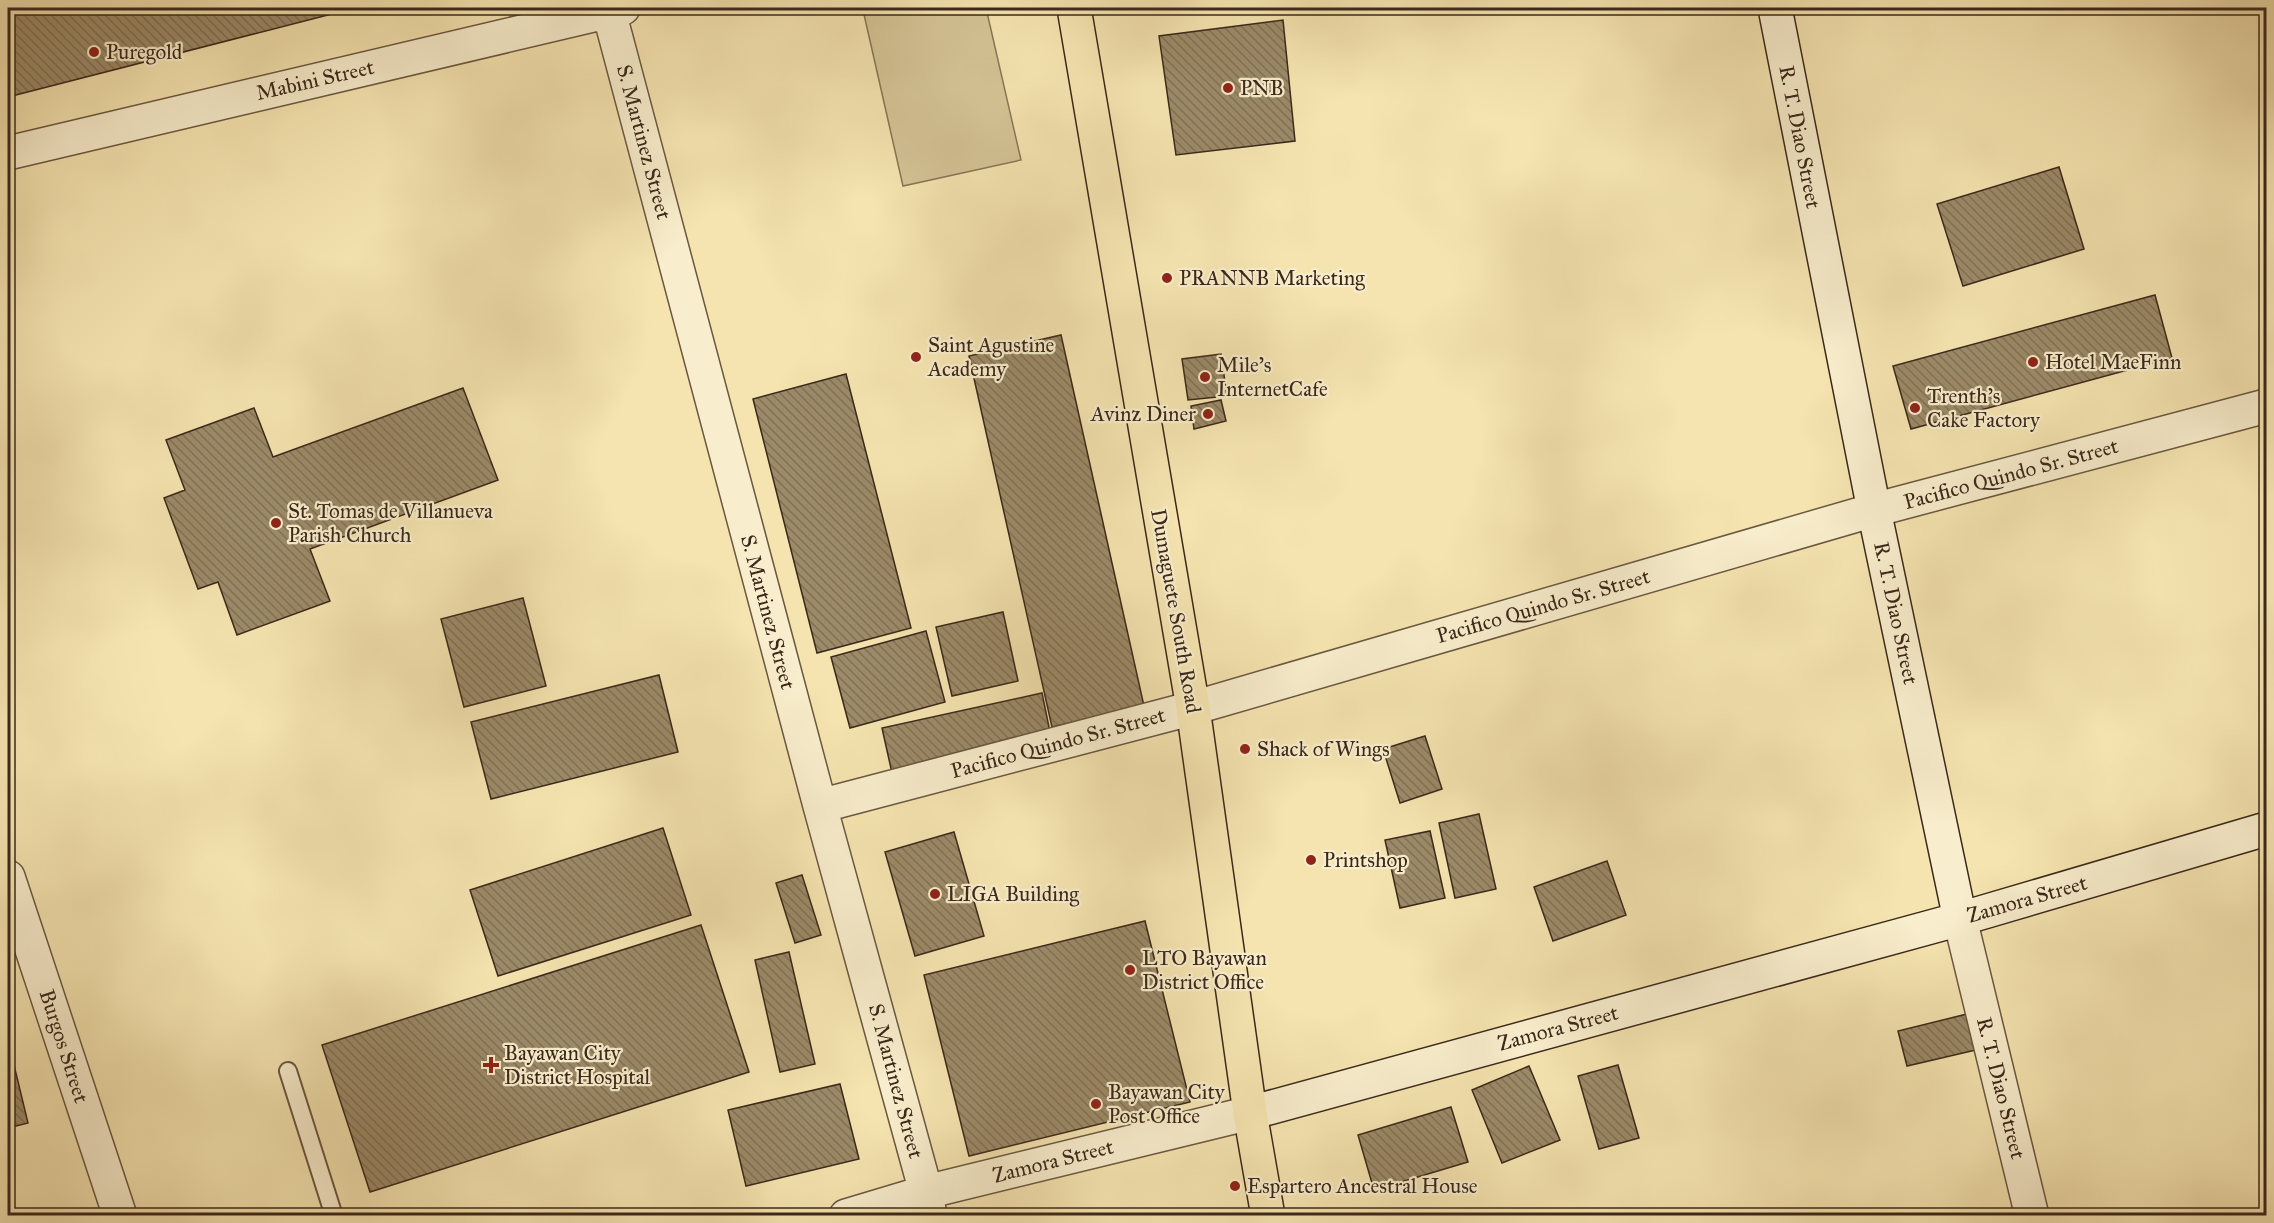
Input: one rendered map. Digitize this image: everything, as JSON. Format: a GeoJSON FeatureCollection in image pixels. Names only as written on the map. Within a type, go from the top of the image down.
{"type":"FeatureCollection","features":[{"type":"Feature","properties":{"kind":"highway","name":"Dumaguete South Road"},"geometry":{"type":"LineString","coordinates":[[1074,8],[1192,708],[1250,1113],[1268,1215]]}},
{"type":"Feature","properties":{"kind":"street","name":"R. T. Diao Street"},"geometry":{"type":"LineString","coordinates":[[1775,8],[1874,510],[1960,919],[2032,1215]]}},
{"type":"Feature","properties":{"kind":"street","name":"Mabini Street"},"geometry":{"type":"LineString","coordinates":[[8,153],[537,17],[613,9]]}},
{"type":"Feature","properties":{"kind":"street","name":"S. Martinez Street"},"geometry":{"type":"LineString","coordinates":[[613,9],[820,806],[928,1204]]}},
{"type":"Feature","properties":{"kind":"street","name":"Pacifico Quindo Sr. Street"},"geometry":{"type":"LineString","coordinates":[[820,806],[1192,708],[1874,510],[2266,406]]}},
{"type":"Feature","properties":{"kind":"street","name":"Zamora Street"},"geometry":{"type":"LineString","coordinates":[[846,1215],[928,1204],[1250,1113],[1960,919],[2266,829]]}},
{"type":"Feature","properties":{"kind":"street","name":"Burgos Street"},"geometry":{"type":"LineString","coordinates":[[8,877],[120,1215]]}},
{"type":"Feature","properties":{"kind":"lane"},"geometry":{"type":"LineString","coordinates":[[288,1071],[334,1215]]}},
{"type":"Feature","properties":{"kind":"shaded area"},"geometry":{"type":"Polygon","coordinates":[[[873,8],[986,8],[1021,160],[903,186],[863,10],[873,8]]]}},
{"type":"Feature","properties":{"kind":"building","name":"Puregold"},"geometry":{"type":"Polygon","coordinates":[[[8,8],[355,8],[8,97],[8,8]]]}},
{"type":"Feature","properties":{"kind":"building","name":"PNB"},"geometry":{"type":"Polygon","coordinates":[[[1283,20],[1295,141],[1176,155],[1159,36],[1283,20]]]}},
{"type":"Feature","properties":{"kind":"building"},"geometry":{"type":"Polygon","coordinates":[[[2059,167],[2084,249],[1963,286],[1937,204],[2059,167]]]}},
{"type":"Feature","properties":{"kind":"building","name":"Hotel MaeFinn"},"geometry":{"type":"Polygon","coordinates":[[[2155,295],[2172,358],[1911,429],[1893,366],[2155,295]]]}},
{"type":"Feature","properties":{"kind":"building"},"geometry":{"type":"Polygon","coordinates":[[[1061,335],[1144,706],[1052,727],[969,356],[1061,335]]]}},
{"type":"Feature","properties":{"kind":"building","name":"Mile's InternetCafe"},"geometry":{"type":"Polygon","coordinates":[[[1221,354],[1227,396],[1188,400],[1182,359],[1221,354]]]}},
{"type":"Feature","properties":{"kind":"building"},"geometry":{"type":"Polygon","coordinates":[[[846,374],[911,628],[817,653],[753,399],[846,374]]]}},
{"type":"Feature","properties":{"kind":"building","name":"St. Tomas de Villanueva Parish Church"},"geometry":{"type":"Polygon","coordinates":[[[463,388],[498,480],[310,549],[330,601],[237,635],[218,582],[198,589],[164,498],[185,490],[166,440],[254,408],[273,457],[463,388]]]}},
{"type":"Feature","properties":{"kind":"building","name":"Avinz Diner"},"geometry":{"type":"Polygon","coordinates":[[[1221,400],[1226,421],[1194,429],[1191,406],[1221,400]]]}},
{"type":"Feature","properties":{"kind":"building"},"geometry":{"type":"Polygon","coordinates":[[[523,598],[546,686],[464,707],[441,619],[523,598]]]}},
{"type":"Feature","properties":{"kind":"building"},"geometry":{"type":"Polygon","coordinates":[[[1003,612],[1018,681],[952,696],[936,627],[1003,612]]]}},
{"type":"Feature","properties":{"kind":"building"},"geometry":{"type":"Polygon","coordinates":[[[926,631],[945,702],[850,728],[831,657],[926,631]]]}},
{"type":"Feature","properties":{"kind":"building"},"geometry":{"type":"Polygon","coordinates":[[[659,675],[678,752],[491,799],[471,722],[659,675]]]}},
{"type":"Feature","properties":{"kind":"building"},"geometry":{"type":"Polygon","coordinates":[[[1042,693],[1051,737],[892,773],[882,728],[1042,693]]]}},
{"type":"Feature","properties":{"kind":"building"},"geometry":{"type":"Polygon","coordinates":[[[1425,736],[1442,789],[1400,803],[1383,749],[1425,736]]]}},
{"type":"Feature","properties":{"kind":"building"},"geometry":{"type":"Polygon","coordinates":[[[1479,814],[1496,889],[1455,898],[1439,823],[1479,814]]]}},
{"type":"Feature","properties":{"kind":"building"},"geometry":{"type":"Polygon","coordinates":[[[663,828],[691,915],[498,976],[470,890],[663,828]]]}},
{"type":"Feature","properties":{"kind":"building"},"geometry":{"type":"Polygon","coordinates":[[[1430,831],[1445,898],[1400,908],[1385,840],[1430,831]]]}},
{"type":"Feature","properties":{"kind":"building","name":"LIGA Building"},"geometry":{"type":"Polygon","coordinates":[[[954,832],[984,936],[915,956],[885,852],[954,832]]]}},
{"type":"Feature","properties":{"kind":"building"},"geometry":{"type":"Polygon","coordinates":[[[1607,861],[1626,915],[1553,941],[1534,887],[1607,861]]]}},
{"type":"Feature","properties":{"kind":"building"},"geometry":{"type":"Polygon","coordinates":[[[802,875],[821,935],[795,943],[776,883],[802,875]]]}},
{"type":"Feature","properties":{"kind":"building"},"geometry":{"type":"Polygon","coordinates":[[[1145,921],[1190,1102],[969,1156],[924,975],[1145,921]]]}},
{"type":"Feature","properties":{"kind":"building"},"geometry":{"type":"Polygon","coordinates":[[[701,925],[749,1072],[370,1192],[322,1045],[701,925]]]}},
{"type":"Feature","properties":{"kind":"building"},"geometry":{"type":"Polygon","coordinates":[[[789,952],[815,1064],[780,1072],[755,960],[789,952]]]}},
{"type":"Feature","properties":{"kind":"building"},"geometry":{"type":"Polygon","coordinates":[[[1967,1014],[1976,1050],[1907,1066],[1898,1031],[1967,1014]]]}},
{"type":"Feature","properties":{"kind":"building"},"geometry":{"type":"Polygon","coordinates":[[[14,1065],[28,1123],[8,1128],[8,1067],[14,1065]]]}},
{"type":"Feature","properties":{"kind":"building"},"geometry":{"type":"Polygon","coordinates":[[[1618,1065],[1639,1138],[1599,1149],[1578,1076],[1618,1065]]]}},
{"type":"Feature","properties":{"kind":"building"},"geometry":{"type":"Polygon","coordinates":[[[1529,1066],[1560,1140],[1502,1163],[1472,1090],[1529,1066]]]}},
{"type":"Feature","properties":{"kind":"building"},"geometry":{"type":"Polygon","coordinates":[[[840,1084],[859,1159],[746,1186],[728,1110],[840,1084]]]}},
{"type":"Feature","properties":{"kind":"building"},"geometry":{"type":"Polygon","coordinates":[[[1451,1107],[1468,1162],[1374,1190],[1358,1135],[1451,1107]]]}},
{"type":"Feature","properties":{"kind":"place","name":"Puregold"},"geometry":{"type":"Point","coordinates":[94,52]}},
{"type":"Feature","properties":{"kind":"place","name":"PNB"},"geometry":{"type":"Point","coordinates":[1228,88]}},
{"type":"Feature","properties":{"kind":"place","name":"PRANNB Marketing"},"geometry":{"type":"Point","coordinates":[1167,278]}},
{"type":"Feature","properties":{"kind":"place","name":"Saint Agustine Academy"},"geometry":{"type":"Point","coordinates":[916,357]}},
{"type":"Feature","properties":{"kind":"place","name":"Hotel MaeFinn"},"geometry":{"type":"Point","coordinates":[2033,362]}},
{"type":"Feature","properties":{"kind":"place","name":"Mile's InternetCafe"},"geometry":{"type":"Point","coordinates":[1205,377]}},
{"type":"Feature","properties":{"kind":"place","name":"Trenth's Cake Factory"},"geometry":{"type":"Point","coordinates":[1915,408]}},
{"type":"Feature","properties":{"kind":"place","name":"Avinz Diner"},"geometry":{"type":"Point","coordinates":[1208,414]}},
{"type":"Feature","properties":{"kind":"place","name":"St. Tomas de Villanueva Parish Church"},"geometry":{"type":"Point","coordinates":[276,523]}},
{"type":"Feature","properties":{"kind":"place","name":"Shack of Wings"},"geometry":{"type":"Point","coordinates":[1245,749]}},
{"type":"Feature","properties":{"kind":"place","name":"Printshop"},"geometry":{"type":"Point","coordinates":[1311,860]}},
{"type":"Feature","properties":{"kind":"place","name":"LIGA Building"},"geometry":{"type":"Point","coordinates":[935,894]}},
{"type":"Feature","properties":{"kind":"place","name":"LTO Bayawan District Office"},"geometry":{"type":"Point","coordinates":[1130,970]}},
{"type":"Feature","properties":{"kind":"place","name":"Bayawan City District Hospital"},"geometry":{"type":"Point","coordinates":[491,1065]}},
{"type":"Feature","properties":{"kind":"place","name":"Bayawan City Post Office"},"geometry":{"type":"Point","coordinates":[1096,1104]}},
{"type":"Feature","properties":{"kind":"place","name":"Espartero Ancestral House"},"geometry":{"type":"Point","coordinates":[1235,1186]}}]}
